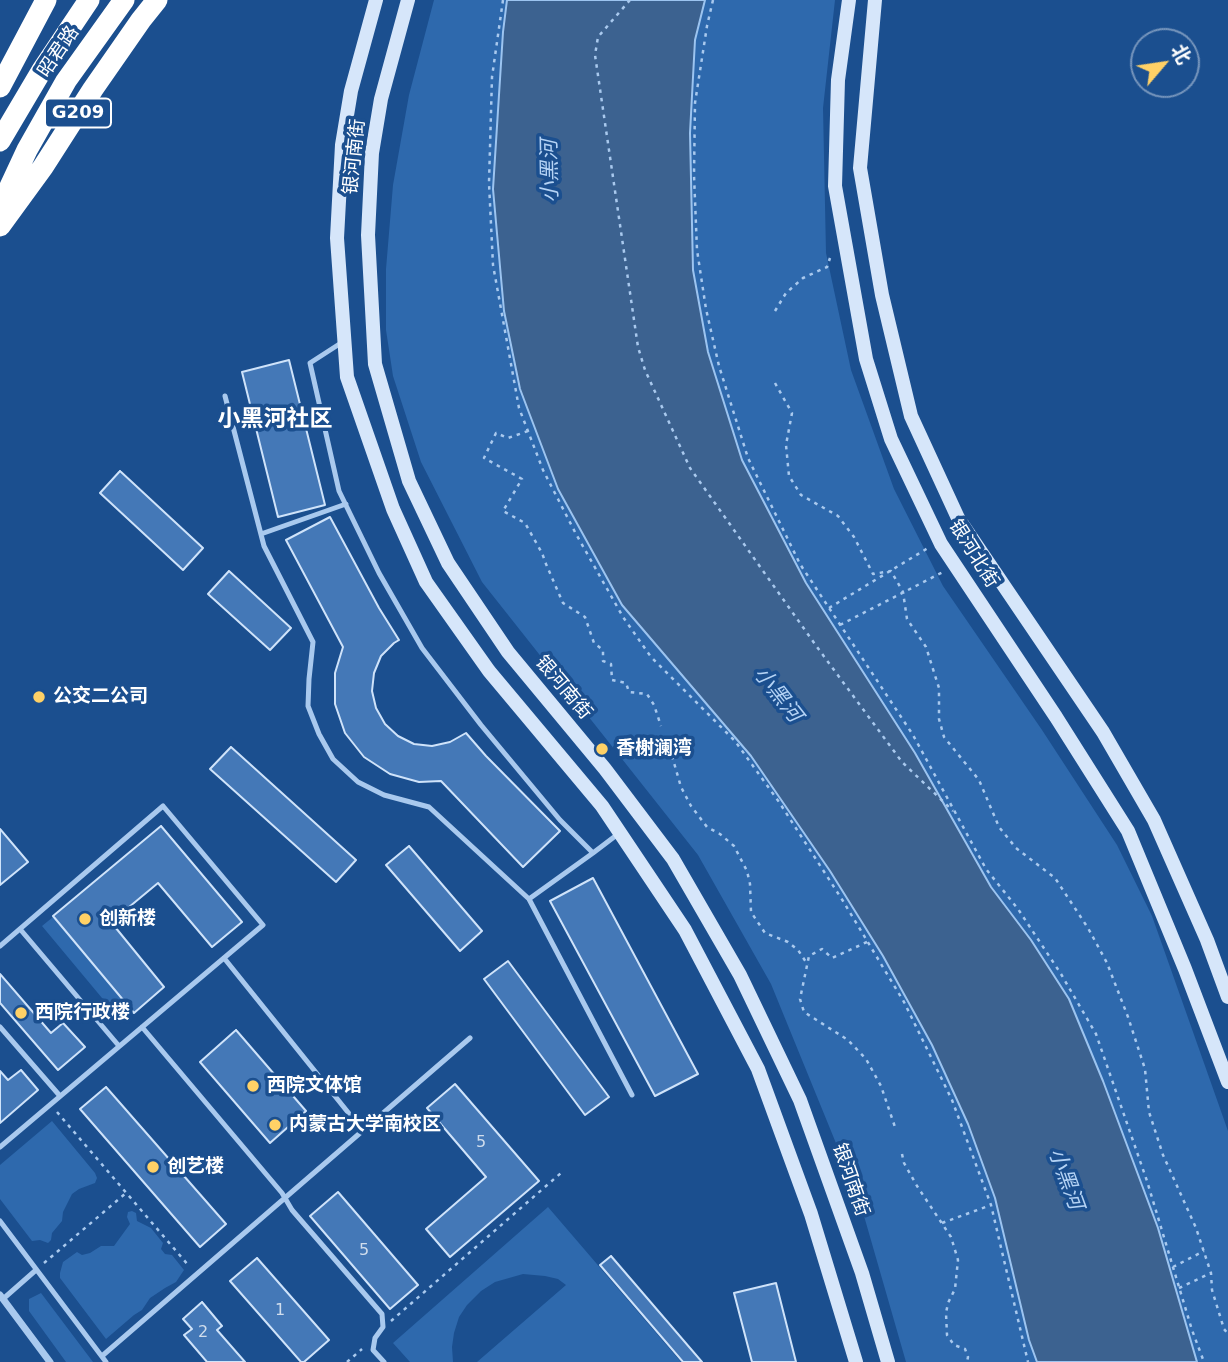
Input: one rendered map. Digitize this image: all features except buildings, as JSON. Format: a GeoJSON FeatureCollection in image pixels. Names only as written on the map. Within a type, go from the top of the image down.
{"type":"FeatureCollection","features":[{"type":"Feature","properties":{"kind":"highway"},"geometry":{"type":"LineString","coordinates":[[0,87],[46,0]]}},
{"type":"Feature","properties":{"kind":"highway","name":"昭君路"},"geometry":{"type":"LineString","coordinates":[[0,141],[42,70],[89,0]]}},
{"type":"Feature","properties":{"kind":"highway","name":"昭君路"},"geometry":{"type":"LineString","coordinates":[[0,208],[27,150],[66,80],[124,0]]}},
{"type":"Feature","properties":{"kind":"highway","name":"G209"},"geometry":{"type":"LineString","coordinates":[[0,226],[157,0]]}},
{"type":"Feature","properties":{"kind":"main road","name":"银河南街"},"geometry":{"type":"LineString","coordinates":[[376,0],[351,91],[342,145],[337,238],[346,377],[393,509],[426,582],[489,671],[602,806],[685,930],[758,1069],[811,1214],[856,1362]]}},
{"type":"Feature","properties":{"kind":"main road","name":"银河南街"},"geometry":{"type":"LineString","coordinates":[[408,0],[381,99],[372,153],[368,235],[375,364],[409,481],[448,563],[508,652],[605,769],[673,859],[740,975],[800,1100],[862,1273],[888,1362]]}},
{"type":"Feature","properties":{"kind":"main road","name":"银河北街"},"geometry":{"type":"LineString","coordinates":[[849,0],[838,80],[835,186],[866,359],[891,439],[940,541],[1128,831],[1228,1082]]}},
{"type":"Feature","properties":{"kind":"main road","name":"银河北街"},"geometry":{"type":"LineString","coordinates":[[874,0],[860,168],[882,296],[911,416],[958,518],[1102,732],[1154,820],[1207,940],[1228,997]]}},
{"type":"Feature","properties":{"kind":"street"},"geometry":{"type":"LineString","coordinates":[[1,1297],[50,1362]]}},
{"type":"Feature","properties":{"kind":"lane"},"geometry":{"type":"LineString","coordinates":[[344,342],[310,363],[340,491],[379,573],[422,648],[481,725],[560,820],[593,853]]}},
{"type":"Feature","properties":{"kind":"lane"},"geometry":{"type":"LineString","coordinates":[[225,396],[264,546],[313,642],[308,706],[333,759],[358,782],[384,795],[429,807],[529,899],[632,1096]]}},
{"type":"Feature","properties":{"kind":"lane"},"geometry":{"type":"LineString","coordinates":[[261,534],[346,504]]}},
{"type":"Feature","properties":{"kind":"lane"},"geometry":{"type":"LineString","coordinates":[[0,946],[163,806],[263,925],[0,1146]]}},
{"type":"Feature","properties":{"kind":"lane"},"geometry":{"type":"LineString","coordinates":[[529,899],[620,833]]}},
{"type":"Feature","properties":{"kind":"lane"},"geometry":{"type":"LineString","coordinates":[[20,929],[119,1046]]}},
{"type":"Feature","properties":{"kind":"lane"},"geometry":{"type":"LineString","coordinates":[[224,958],[363,1131]]}},
{"type":"Feature","properties":{"kind":"lane"},"geometry":{"type":"LineString","coordinates":[[0,1027],[60,1096]]}},
{"type":"Feature","properties":{"kind":"lane"},"geometry":{"type":"LineString","coordinates":[[142,1027],[285,1198],[292,1210],[382,1314],[383,1327],[375,1338],[373,1350],[384,1362]]}},
{"type":"Feature","properties":{"kind":"lane"},"geometry":{"type":"LineString","coordinates":[[0,1221],[104,1359],[196,1275],[470,1038]]}},
{"type":"Feature","properties":{"kind":"lane"},"geometry":{"type":"LineString","coordinates":[[1,1297],[36,1270]]}},
{"type":"Feature","properties":{"kind":"path"},"geometry":{"type":"LineString","coordinates":[[503,0],[492,77],[489,183],[493,265],[519,408],[543,470],[623,617],[651,657],[735,741],[779,802],[904,1002],[953,1100],[990,1205],[1028,1362]]}},
{"type":"Feature","properties":{"kind":"path"},"geometry":{"type":"LineString","coordinates":[[630,0],[598,37],[595,55],[638,347],[645,370],[684,456],[698,478],[902,762],[957,815]]}},
{"type":"Feature","properties":{"kind":"path"},"geometry":{"type":"LineString","coordinates":[[713,0],[695,103],[697,250],[706,309],[719,366],[748,458],[800,564],[913,736],[986,869],[1018,909],[1096,1034],[1143,1170],[1204,1362]]}},
{"type":"Feature","properties":{"kind":"path"},"geometry":{"type":"LineString","coordinates":[[775,311],[786,293],[803,278],[827,267],[831,258]]}},
{"type":"Feature","properties":{"kind":"path"},"geometry":{"type":"LineString","coordinates":[[775,383],[792,413],[786,445],[789,476],[800,495],[838,516],[854,537],[873,574],[891,571]]}},
{"type":"Feature","properties":{"kind":"path"},"geometry":{"type":"LineString","coordinates":[[528,431],[508,438],[496,433],[484,458],[522,479],[503,511],[525,523],[542,553],[563,603],[585,617],[594,643],[603,650],[603,661],[611,664],[611,680],[626,682],[629,692],[647,694],[661,726]]}},
{"type":"Feature","properties":{"kind":"path"},"geometry":{"type":"LineString","coordinates":[[830,608],[940,541]]}},
{"type":"Feature","properties":{"kind":"path"},"geometry":{"type":"LineString","coordinates":[[840,625],[955,565]]}},
{"type":"Feature","properties":{"kind":"path"},"geometry":{"type":"LineString","coordinates":[[891,571],[904,592],[907,620],[926,647],[939,688],[939,719],[944,737],[979,780],[999,827],[1016,848],[1055,878],[1107,963],[1145,1069],[1149,1112],[1163,1155],[1196,1228],[1210,1273],[1212,1290],[1228,1334]]}},
{"type":"Feature","properties":{"kind":"path"},"geometry":{"type":"LineString","coordinates":[[672,756],[681,787],[691,806],[707,827],[734,846],[747,871],[751,912],[765,933],[788,942],[798,950],[808,965]]}},
{"type":"Feature","properties":{"kind":"path"},"geometry":{"type":"LineString","coordinates":[[868,942],[832,958],[822,950],[809,956],[800,999],[804,1012],[848,1040],[866,1059],[881,1086],[895,1128]]}},
{"type":"Feature","properties":{"kind":"path"},"geometry":{"type":"LineString","coordinates":[[51,1104],[196,1275]]}},
{"type":"Feature","properties":{"kind":"path"},"geometry":{"type":"LineString","coordinates":[[902,1154],[904,1163],[951,1237],[958,1259],[955,1289],[946,1313],[947,1335],[954,1345],[965,1349],[967,1362]]}},
{"type":"Feature","properties":{"kind":"path"},"geometry":{"type":"LineString","coordinates":[[383,1327],[561,1172]]}},
{"type":"Feature","properties":{"kind":"path"},"geometry":{"type":"LineString","coordinates":[[36,1270],[127,1193]]}},
{"type":"Feature","properties":{"kind":"path"},"geometry":{"type":"LineString","coordinates":[[942,1223],[990,1205]]}},
{"type":"Feature","properties":{"kind":"path"},"geometry":{"type":"LineString","coordinates":[[1173,1267],[1204,1251]]}},
{"type":"Feature","properties":{"kind":"path"},"geometry":{"type":"LineString","coordinates":[[1179,1288],[1210,1273]]}},
{"type":"Feature","properties":{"kind":"path"},"geometry":{"type":"LineString","coordinates":[[347,1362],[375,1338]]}},
{"type":"Feature","properties":{"kind":"shaded area"},"geometry":{"type":"Polygon","coordinates":[[[434,0],[835,0],[823,108],[826,253],[851,370],[894,489],[943,586],[1117,845],[1152,916],[1228,1131],[1228,1362],[906,1362],[860,1202],[771,984],[698,855],[482,582],[421,462],[393,376],[386,330],[386,269],[393,185],[409,95],[434,0]]]}},
{"type":"Feature","properties":{"kind":"shaded area"},"geometry":{"type":"Polygon","coordinates":[[[53,917],[134,1013],[122,1022],[42,926],[53,917]]]}},
{"type":"Feature","properties":{"kind":"shaded area"},"geometry":{"type":"Polygon","coordinates":[[[52,1121],[97,1178],[95,1183],[72,1194],[63,1212],[62,1221],[48,1243],[32,1241],[0,1199],[0,1165],[52,1121]]]}},
{"type":"Feature","properties":{"kind":"shaded area"},"geometry":{"type":"Polygon","coordinates":[[[548,1207],[681,1362],[477,1362],[566,1285],[558,1279],[523,1274],[495,1282],[467,1305],[459,1317],[454,1333],[453,1362],[410,1362],[393,1343],[548,1207]]]}},
{"type":"Feature","properties":{"kind":"shaded area"},"geometry":{"type":"Polygon","coordinates":[[[128,1212],[136,1213],[137,1221],[151,1228],[163,1243],[161,1249],[165,1254],[172,1255],[184,1270],[176,1282],[150,1298],[142,1310],[106,1339],[60,1278],[60,1273],[63,1262],[77,1252],[82,1255],[101,1246],[114,1246],[130,1224],[127,1217],[128,1212]]]}},
{"type":"Feature","properties":{"kind":"shaded area"},"geometry":{"type":"Polygon","coordinates":[[[41,1293],[93,1362],[66,1362],[29,1311],[29,1299],[41,1293]]]}},
{"type":"Feature","properties":{"kind":"water","name":"小黑河"},"geometry":{"type":"Polygon","coordinates":[[[507,0],[705,0],[695,40],[690,133],[693,270],[708,352],[742,460],[806,583],[915,753],[991,887],[1031,940],[1069,999],[1158,1228],[1197,1362],[1037,1362],[1029,1340],[995,1198],[968,1124],[932,1045],[883,956],[830,871],[751,756],[622,605],[558,489],[520,389],[504,311],[493,189],[507,0]]]}},
{"type":"Feature","properties":{"kind":"place","name":"公交二公司"},"geometry":{"type":"Point","coordinates":[39,697]}},
{"type":"Feature","properties":{"kind":"place","name":"香榭澜湾"},"geometry":{"type":"Point","coordinates":[602,749]}},
{"type":"Feature","properties":{"kind":"place","name":"创新楼"},"geometry":{"type":"Point","coordinates":[85,919]}},
{"type":"Feature","properties":{"kind":"place","name":"西院行政楼"},"geometry":{"type":"Point","coordinates":[21,1013]}},
{"type":"Feature","properties":{"kind":"place","name":"西院文体馆"},"geometry":{"type":"Point","coordinates":[253,1086]}},
{"type":"Feature","properties":{"kind":"place","name":"内蒙古大学南校区"},"geometry":{"type":"Point","coordinates":[275,1125]}},
{"type":"Feature","properties":{"kind":"place","name":"创艺楼"},"geometry":{"type":"Point","coordinates":[153,1167]}},
{"type":"Feature","properties":{"kind":"district","name":"小黑河社区"},"geometry":{"type":"Point","coordinates":[275,420]}}]}
